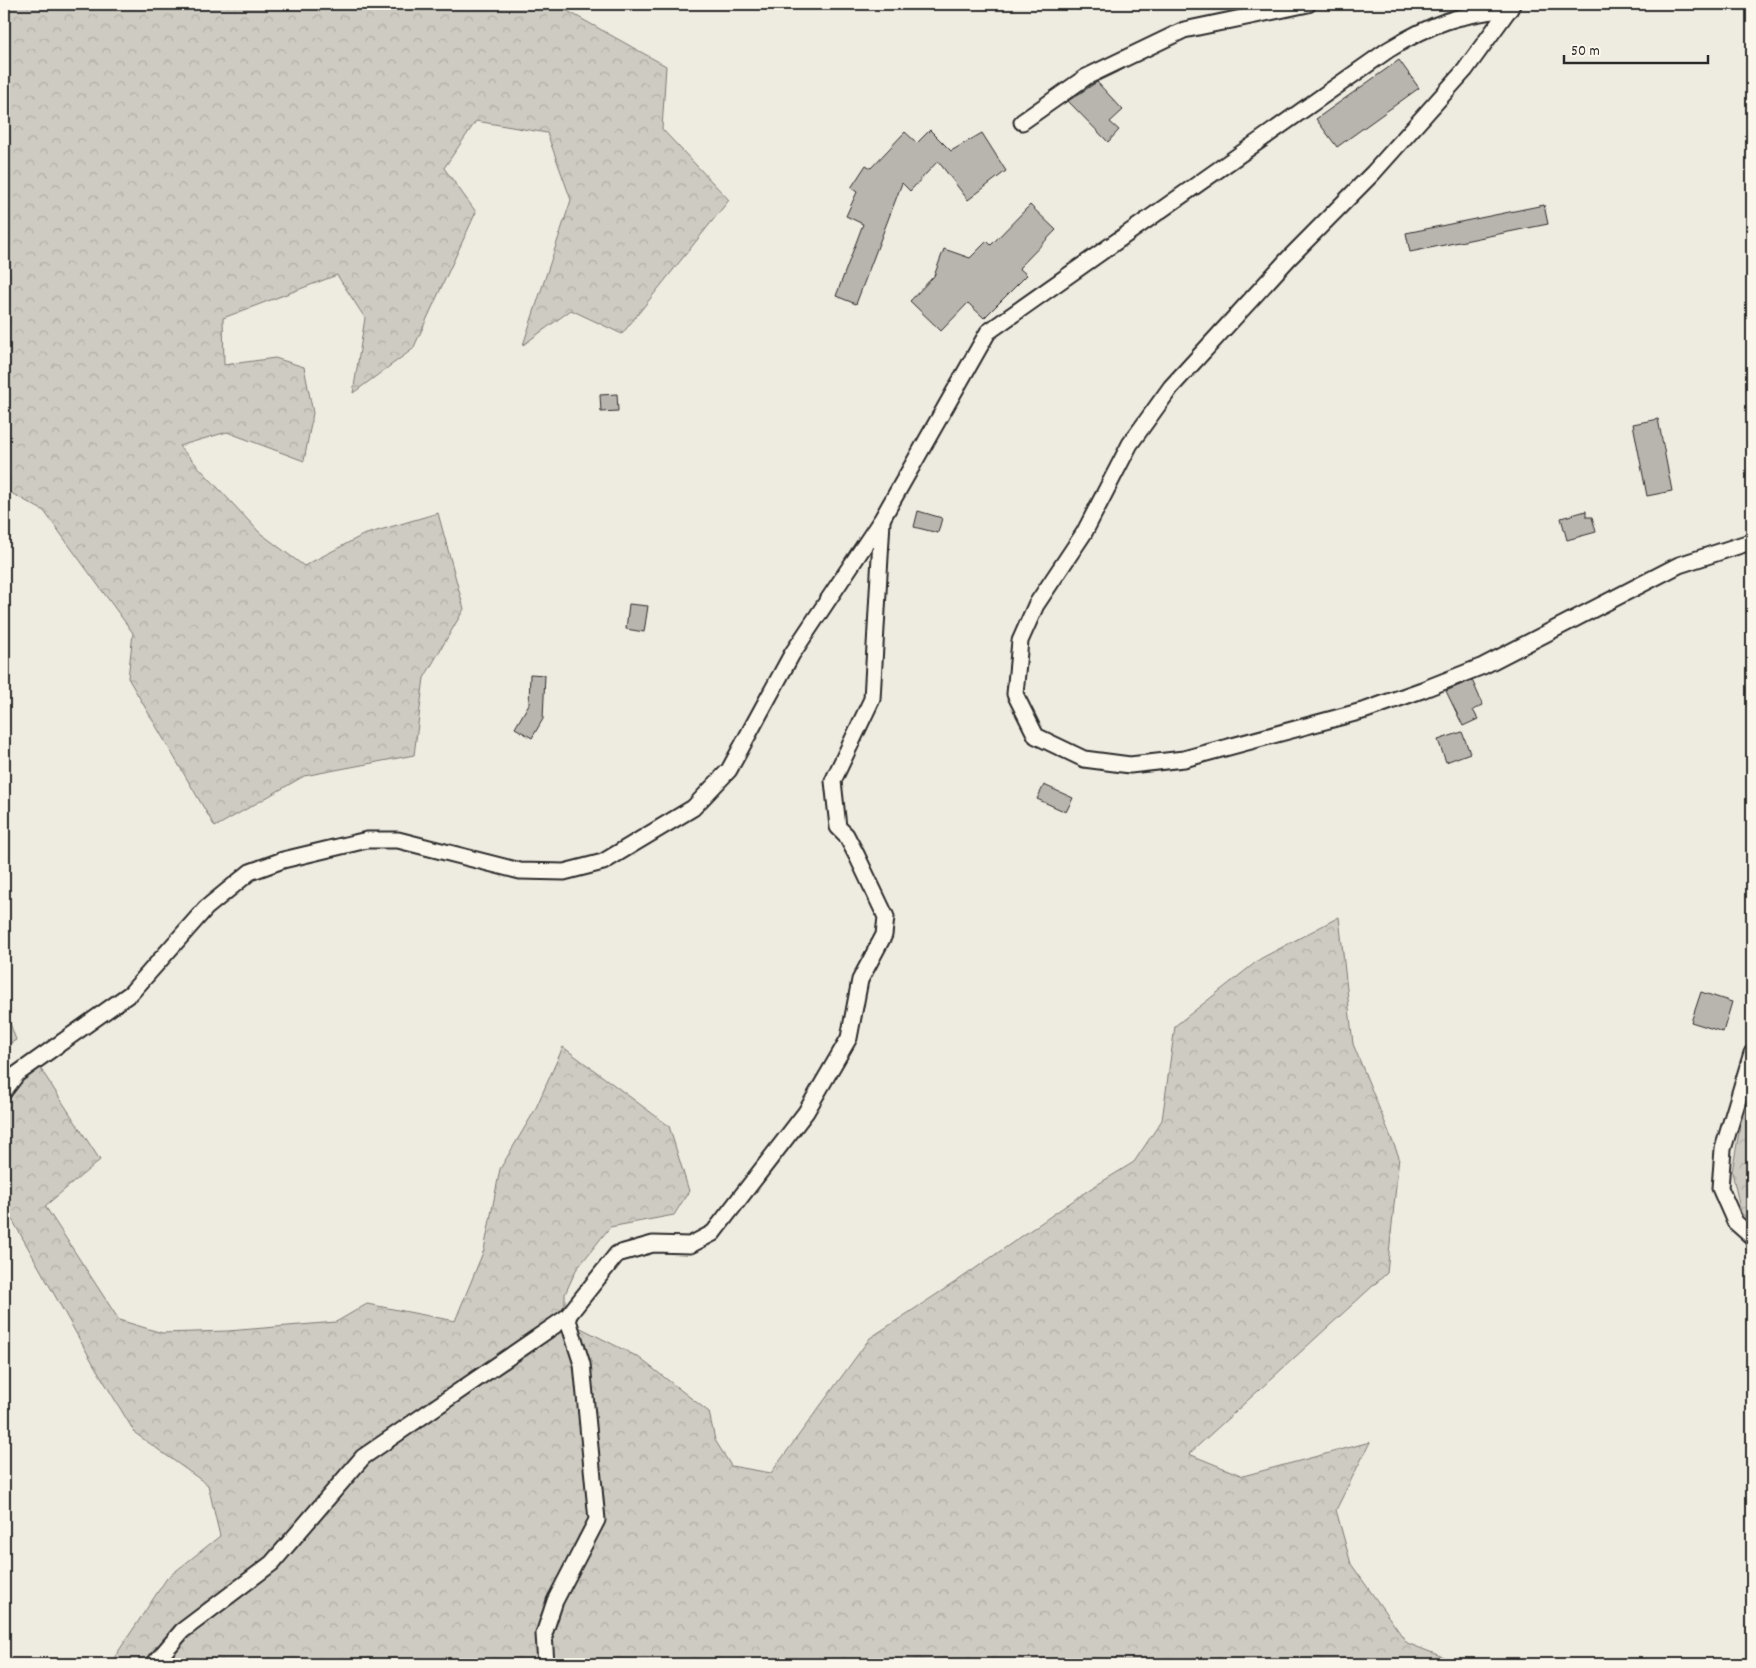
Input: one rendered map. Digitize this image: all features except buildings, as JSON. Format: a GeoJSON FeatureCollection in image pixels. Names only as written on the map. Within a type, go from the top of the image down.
{"type":"FeatureCollection","features":[{"type":"Feature","properties":{"kind":"street"},"geometry":{"type":"LineString","coordinates":[[1022,122],[1086,77],[1184,30],[1308,4]]}},
{"type":"Feature","properties":{"kind":"street"},"geometry":{"type":"LineString","coordinates":[[4,1091],[17,1074],[131,993],[206,908],[250,872],[283,860],[367,840],[398,840],[520,871],[564,872],[603,862],[693,808],[728,770],[792,654],[882,519],[988,332],[1388,50],[1409,37],[1446,20],[1512,6]]}},
{"type":"Feature","properties":{"kind":"street"},"geometry":{"type":"LineString","coordinates":[[1512,6],[1465,70],[1373,173],[1282,265],[1171,387],[1130,444],[1084,533],[1036,605],[1020,641],[1015,694],[1036,736],[1084,759],[1130,765],[1184,759],[1366,710],[1422,690],[1483,666],[1679,565],[1746,543],[1752,544]]}},
{"type":"Feature","properties":{"kind":"street"},"geometry":{"type":"LineString","coordinates":[[154,1664],[182,1632],[272,1563],[363,1457],[567,1317],[617,1254],[653,1244],[690,1246],[713,1233],[806,1112],[849,1038],[860,980],[884,935],[886,917],[846,835],[838,827],[834,782],[872,699],[882,519]]}},
{"type":"Feature","properties":{"kind":"street"},"geometry":{"type":"LineString","coordinates":[[1752,1053],[1723,1149],[1720,1188],[1735,1222],[1752,1237]]}},
{"type":"Feature","properties":{"kind":"street"},"geometry":{"type":"LineString","coordinates":[[546,1664],[544,1634],[555,1601],[597,1520],[582,1364],[567,1317]]}},
{"type":"Feature","properties":{"kind":"green space"},"geometry":{"type":"Polygon","coordinates":[[[4,4],[555,4],[666,66],[662,129],[729,200],[622,334],[571,310],[523,345],[571,200],[547,133],[476,121],[444,168],[476,212],[413,349],[353,393],[365,318],[337,275],[223,318],[224,365],[275,358],[304,367],[313,413],[304,461],[227,432],[179,446],[260,533],[304,566],[363,535],[438,513],[464,609],[424,678],[414,755],[304,776],[215,827],[128,678],[133,633],[44,511],[4,489],[4,4]]]}},
{"type":"Feature","properties":{"kind":"green space"},"geometry":{"type":"Polygon","coordinates":[[[1339,917],[1353,1044],[1399,1157],[1387,1273],[1189,1454],[1243,1476],[1370,1442],[1336,1510],[1351,1564],[1407,1643],[1461,1664],[110,1664],[167,1578],[220,1536],[208,1485],[135,1433],[94,1365],[4,1205],[4,1076],[33,1057],[100,1160],[45,1206],[119,1320],[162,1333],[228,1331],[336,1322],[367,1304],[455,1321],[484,1250],[500,1169],[535,1110],[563,1047],[669,1126],[689,1191],[674,1215],[610,1227],[576,1270],[565,1294],[565,1320],[638,1357],[709,1412],[715,1440],[731,1466],[771,1473],[870,1338],[960,1279],[1090,1189],[1134,1162],[1162,1120],[1175,1026],[1260,959],[1339,917]]]}},
{"type":"Feature","properties":{"kind":"green space"},"geometry":{"type":"Polygon","coordinates":[[[4,1006],[16,1040],[4,1047],[4,1006]]]}},
{"type":"Feature","properties":{"kind":"green space"},"geometry":{"type":"Polygon","coordinates":[[[1752,1091],[1752,1223],[1741,1213],[1732,1172],[1741,1121],[1752,1091]]]}}]}
